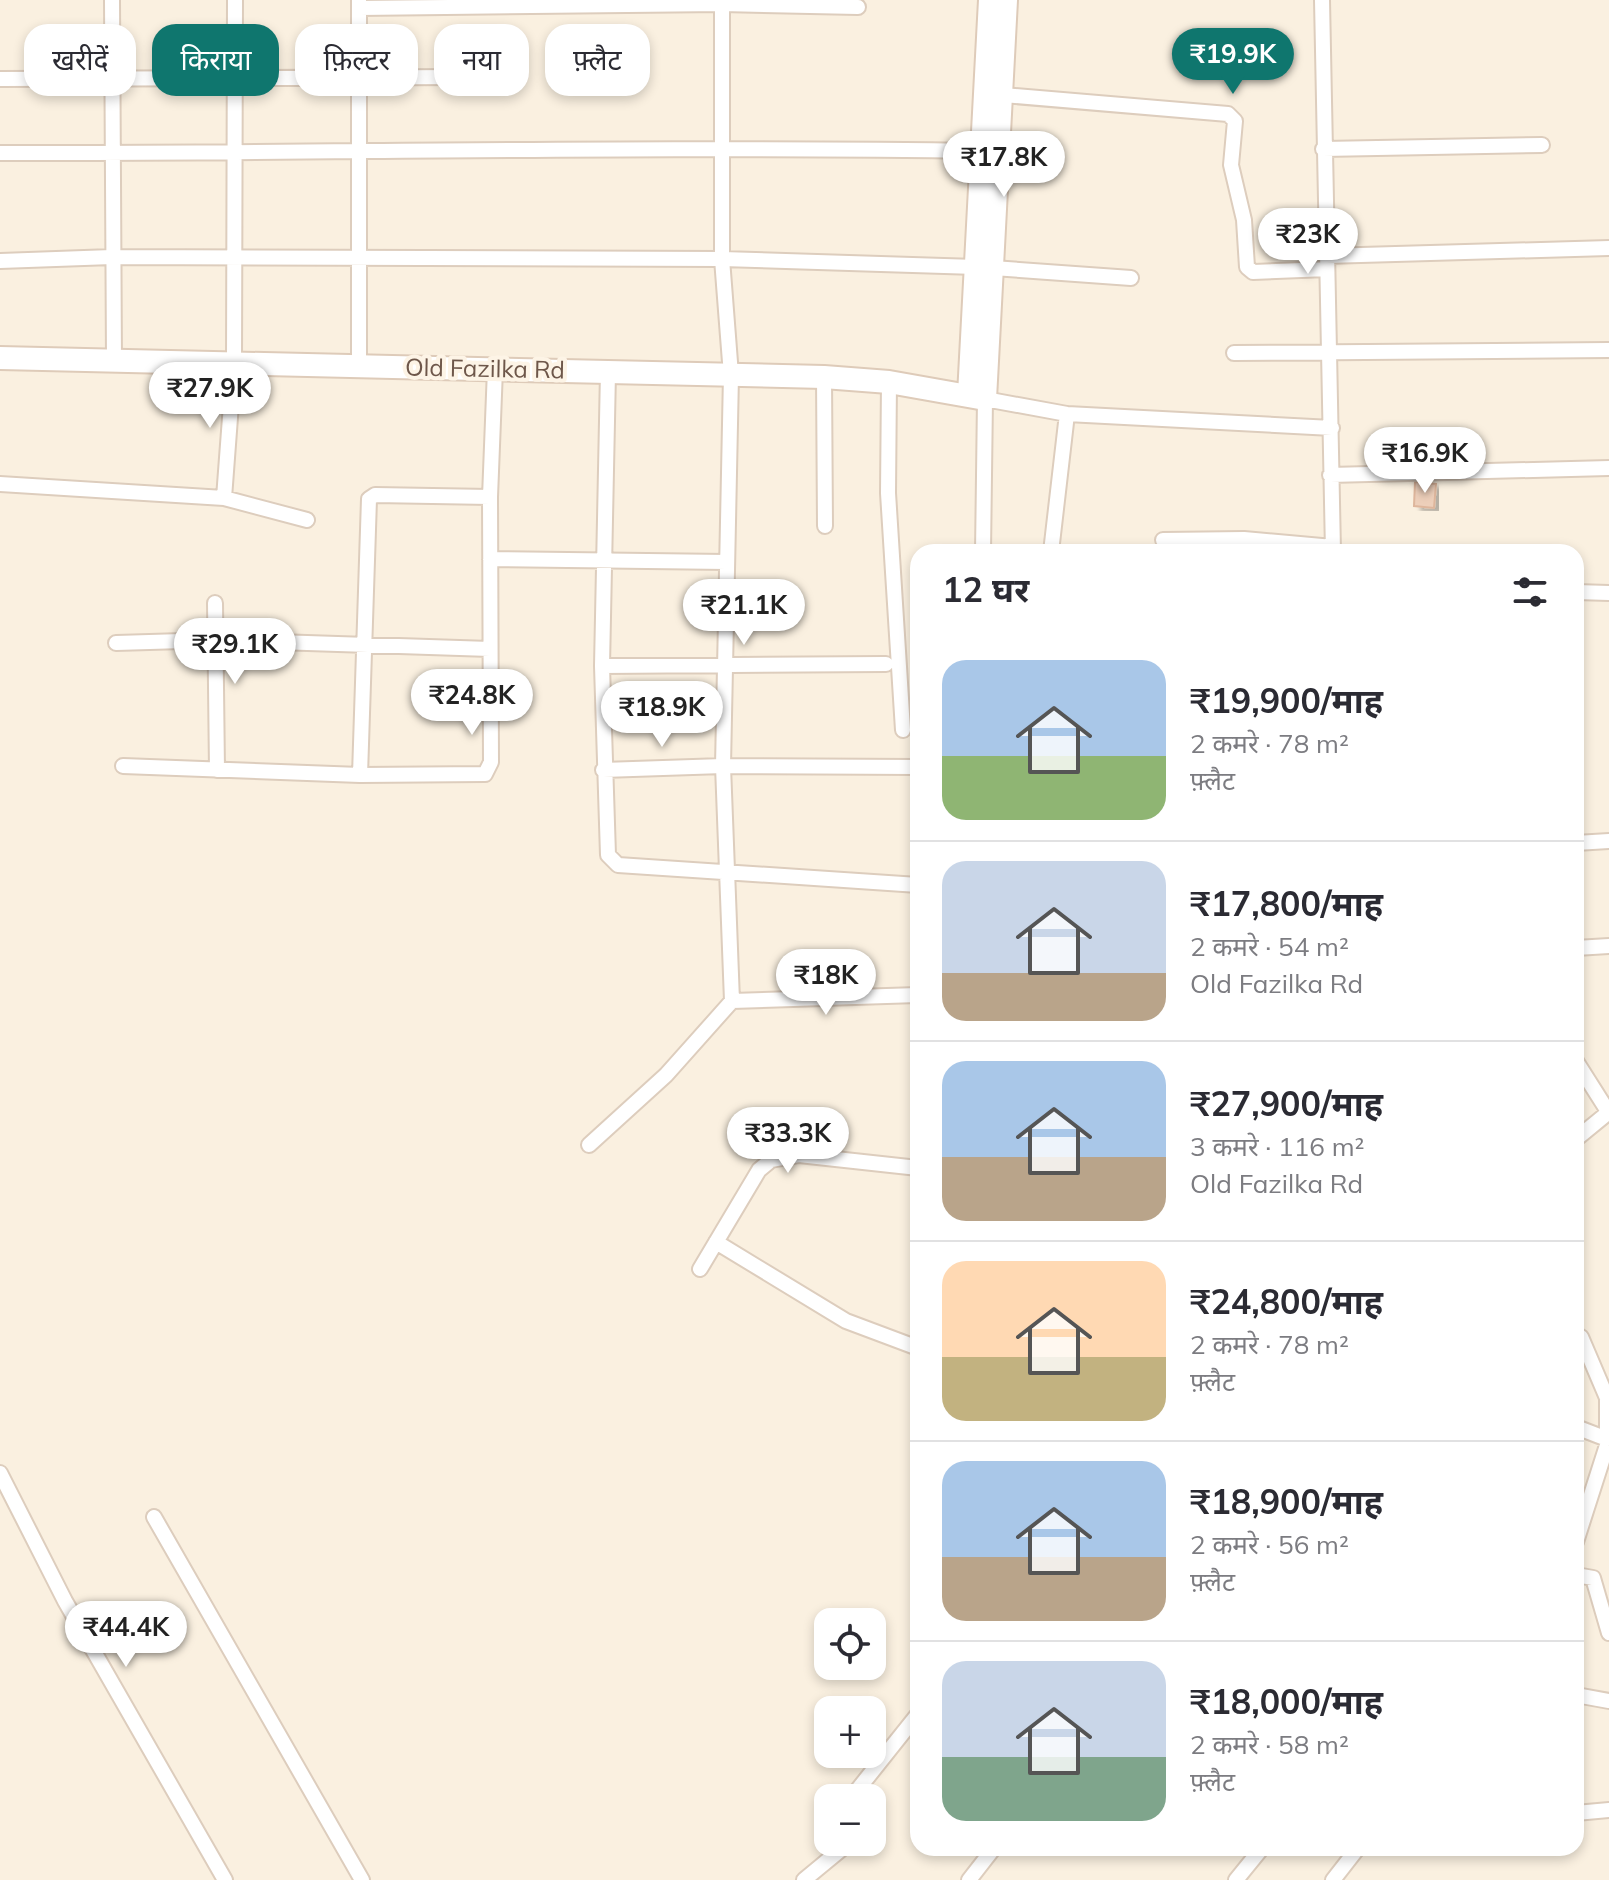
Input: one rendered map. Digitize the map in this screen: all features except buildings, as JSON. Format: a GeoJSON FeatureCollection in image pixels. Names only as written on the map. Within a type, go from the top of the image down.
{"type":"FeatureCollection","features":[{"type":"Feature","properties":{"kind":"main road"},"geometry":{"type":"LineString","coordinates":[[977,397],[989,166],[990,0]]}},
{"type":"Feature","properties":{"kind":"main road"},"geometry":{"type":"LineString","coordinates":[[989,166],[1003,95],[1006,0]]}},
{"type":"Feature","properties":{"kind":"main road","name":"Old Fazilka Rd"},"geometry":{"type":"LineString","coordinates":[[0,358],[824,377],[889,382],[977,397]]}},
{"type":"Feature","properties":{"kind":"street"},"geometry":{"type":"LineString","coordinates":[[112,0],[112,24]]}},
{"type":"Feature","properties":{"kind":"street"},"geometry":{"type":"LineString","coordinates":[[235,0],[235,24]]}},
{"type":"Feature","properties":{"kind":"street"},"geometry":{"type":"LineString","coordinates":[[1322,0],[1333,544]]}},
{"type":"Feature","properties":{"kind":"street"},"geometry":{"type":"LineString","coordinates":[[589,1145],[666,1075],[732,1001],[723,766],[731,375],[722,259],[722,2]]}},
{"type":"Feature","properties":{"kind":"street"},"geometry":{"type":"LineString","coordinates":[[359,4],[722,2],[858,7]]}},
{"type":"Feature","properties":{"kind":"street"},"geometry":{"type":"LineString","coordinates":[[0,79],[24,79]]}},
{"type":"Feature","properties":{"kind":"street"},"geometry":{"type":"LineString","coordinates":[[1003,95],[1228,114],[1235,121],[1231,165],[1242,209],[1247,267],[1253,272],[1326,262],[1609,248]]}},
{"type":"Feature","properties":{"kind":"street"},"geometry":{"type":"LineString","coordinates":[[111,96],[114,361]]}},
{"type":"Feature","properties":{"kind":"street"},"geometry":{"type":"LineString","coordinates":[[224,498],[234,364],[235,96]]}},
{"type":"Feature","properties":{"kind":"street"},"geometry":{"type":"LineString","coordinates":[[359,96],[359,366]]}},
{"type":"Feature","properties":{"kind":"street"},"geometry":{"type":"LineString","coordinates":[[1323,149],[1542,145]]}},
{"type":"Feature","properties":{"kind":"street"},"geometry":{"type":"LineString","coordinates":[[0,153],[234,155],[722,147],[989,166]]}},
{"type":"Feature","properties":{"kind":"street"},"geometry":{"type":"LineString","coordinates":[[0,261],[112,257],[722,259],[985,267],[1131,278]]}},
{"type":"Feature","properties":{"kind":"street"},"geometry":{"type":"LineString","coordinates":[[1234,353],[1329,355],[1609,350]]}},
{"type":"Feature","properties":{"kind":"street"},"geometry":{"type":"LineString","coordinates":[[123,766],[360,775],[485,774],[491,762],[490,497],[495,369]]}},
{"type":"Feature","properties":{"kind":"street"},"geometry":{"type":"LineString","coordinates":[[608,372],[602,666],[603,770],[608,855],[612,862],[910,884]]}},
{"type":"Feature","properties":{"kind":"street"},"geometry":{"type":"LineString","coordinates":[[824,377],[825,526]]}},
{"type":"Feature","properties":{"kind":"street"},"geometry":{"type":"LineString","coordinates":[[889,382],[888,493],[903,730]]}},
{"type":"Feature","properties":{"kind":"street"},"geometry":{"type":"LineString","coordinates":[[983,544],[977,397],[1067,414],[1332,428]]}},
{"type":"Feature","properties":{"kind":"street"},"geometry":{"type":"LineString","coordinates":[[1052,544],[1067,414]]}},
{"type":"Feature","properties":{"kind":"street"},"geometry":{"type":"LineString","coordinates":[[1330,475],[1609,468]]}},
{"type":"Feature","properties":{"kind":"street"},"geometry":{"type":"LineString","coordinates":[[0,484],[224,498],[307,520]]}},
{"type":"Feature","properties":{"kind":"street"},"geometry":{"type":"LineString","coordinates":[[360,775],[369,499],[375,495],[490,497]]}},
{"type":"Feature","properties":{"kind":"street"},"geometry":{"type":"LineString","coordinates":[[1163,540],[1229,538],[1281,544]]}},
{"type":"Feature","properties":{"kind":"street"},"geometry":{"type":"LineString","coordinates":[[490,559],[727,562]]}},
{"type":"Feature","properties":{"kind":"street"},"geometry":{"type":"LineString","coordinates":[[1584,592],[1609,593]]}},
{"type":"Feature","properties":{"kind":"street"},"geometry":{"type":"LineString","coordinates":[[215,603],[217,770]]}},
{"type":"Feature","properties":{"kind":"street"},"geometry":{"type":"LineString","coordinates":[[116,643],[216,640],[490,649]]}},
{"type":"Feature","properties":{"kind":"street"},"geometry":{"type":"LineString","coordinates":[[602,666],[886,664]]}},
{"type":"Feature","properties":{"kind":"street"},"geometry":{"type":"LineString","coordinates":[[603,770],[723,766],[910,767]]}},
{"type":"Feature","properties":{"kind":"street"},"geometry":{"type":"LineString","coordinates":[[1584,843],[1609,841]]}},
{"type":"Feature","properties":{"kind":"street"},"geometry":{"type":"LineString","coordinates":[[1584,948],[1609,946]]}},
{"type":"Feature","properties":{"kind":"street"},"geometry":{"type":"LineString","coordinates":[[732,1001],[910,995]]}},
{"type":"Feature","properties":{"kind":"street"},"geometry":{"type":"LineString","coordinates":[[1584,1073],[1609,1112],[1584,1132]]}},
{"type":"Feature","properties":{"kind":"street"},"geometry":{"type":"LineString","coordinates":[[700,1269],[759,1170],[771,1160],[799,1155],[910,1167]]}},
{"type":"Feature","properties":{"kind":"street"},"geometry":{"type":"LineString","coordinates":[[716,1242],[846,1321],[910,1345]]}},
{"type":"Feature","properties":{"kind":"street"},"geometry":{"type":"LineString","coordinates":[[1584,1344],[1607,1398],[1608,1439],[1584,1516]]}},
{"type":"Feature","properties":{"kind":"street"},"geometry":{"type":"LineString","coordinates":[[1584,1430],[1608,1439]]}},
{"type":"Feature","properties":{"kind":"street"},"geometry":{"type":"LineString","coordinates":[[0,1473],[65,1601],[225,1880]]}},
{"type":"Feature","properties":{"kind":"street"},"geometry":{"type":"LineString","coordinates":[[154,1517],[362,1880]]}},
{"type":"Feature","properties":{"kind":"street"},"geometry":{"type":"LineString","coordinates":[[1584,1576],[1593,1578],[1609,1633]]}},
{"type":"Feature","properties":{"kind":"street"},"geometry":{"type":"LineString","coordinates":[[1584,1696],[1609,1701]]}},
{"type":"Feature","properties":{"kind":"street"},"geometry":{"type":"LineString","coordinates":[[862,1784],[910,1724]]}},
{"type":"Feature","properties":{"kind":"street"},"geometry":{"type":"LineString","coordinates":[[1584,1812],[1609,1810]]}},
{"type":"Feature","properties":{"kind":"street"},"geometry":{"type":"LineString","coordinates":[[804,1880],[833,1856]]}},
{"type":"Feature","properties":{"kind":"street"},"geometry":{"type":"LineString","coordinates":[[969,1880],[988,1856]]}},
{"type":"Feature","properties":{"kind":"street"},"geometry":{"type":"LineString","coordinates":[[1236,1880],[1256,1856]]}},
{"type":"Feature","properties":{"kind":"street"},"geometry":{"type":"LineString","coordinates":[[1333,1880],[1352,1856]]}}]}
